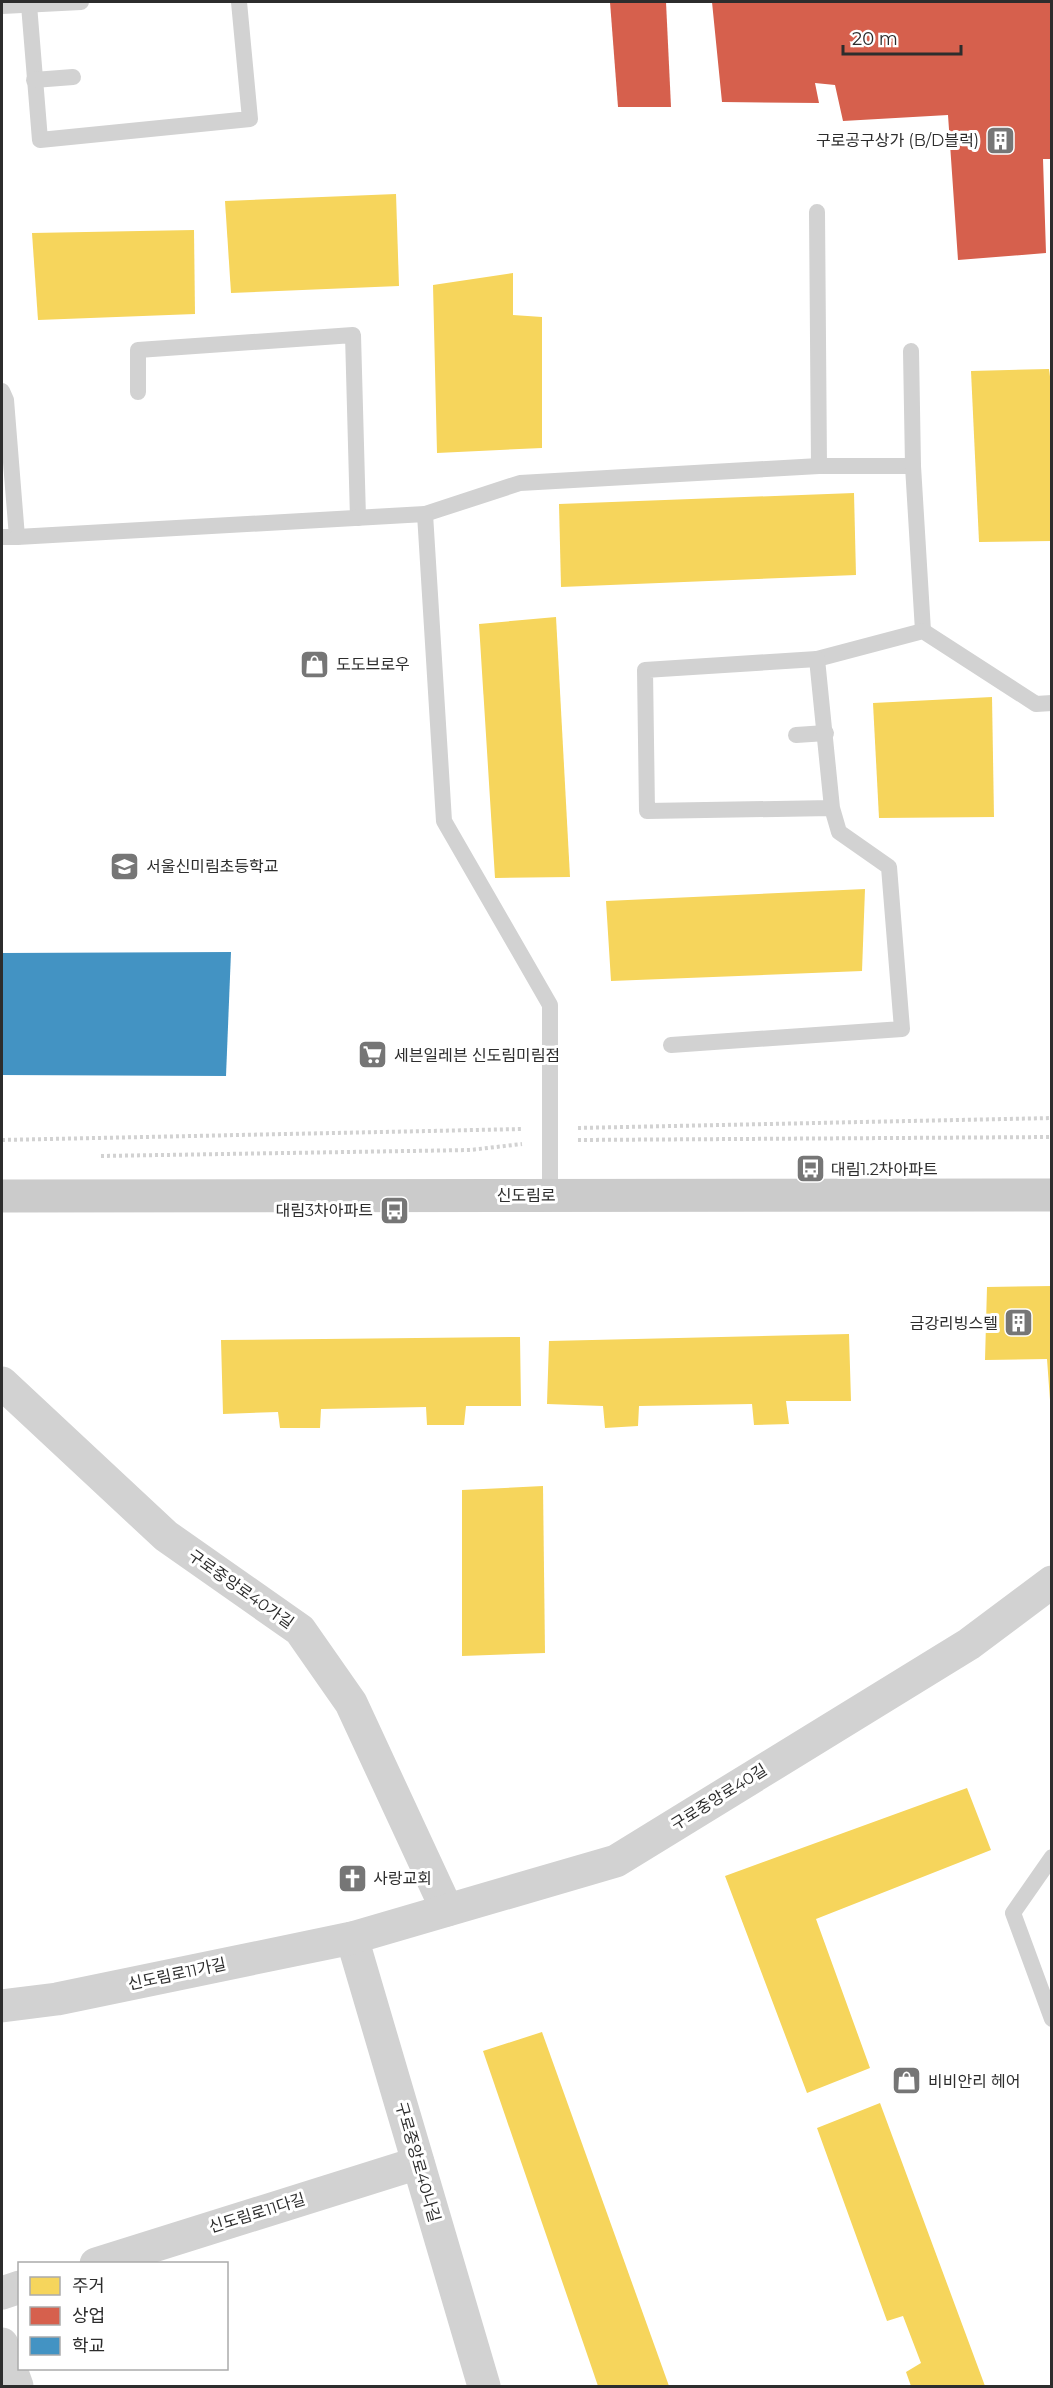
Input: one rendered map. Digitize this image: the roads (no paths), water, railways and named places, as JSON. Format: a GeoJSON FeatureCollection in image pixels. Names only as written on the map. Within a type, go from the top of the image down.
{"type":"FeatureCollection","features":[{"type":"Feature","properties":{"kind":"street","name":"신도림로"},"geometry":{"type":"LineString","coordinates":[[2,1196],[1052,1195]]}},
{"type":"Feature","properties":{"kind":"street","name":"구로중앙로40가길"},"geometry":{"type":"LineString","coordinates":[[2,1383],[166,1536],[300,1630],[351,1703],[447,1910]]}},
{"type":"Feature","properties":{"kind":"street","name":"구로중앙로40길"},"geometry":{"type":"LineString","coordinates":[[352,1938],[616,1861],[969,1644],[1052,1582]]}},
{"type":"Feature","properties":{"kind":"street","name":"신도림로11가길"},"geometry":{"type":"LineString","coordinates":[[2,2006],[57,1999],[352,1938]]}},
{"type":"Feature","properties":{"kind":"street","name":"구로중앙로40나길"},"geometry":{"type":"LineString","coordinates":[[352,1938],[484,2386]]}},
{"type":"Feature","properties":{"kind":"street","name":"신도림로11다길"},"geometry":{"type":"LineString","coordinates":[[102,2262],[418,2163]]}},
{"type":"Feature","properties":{"kind":"street"},"geometry":{"type":"LineString","coordinates":[[2,2293],[18,2288]]}},
{"type":"Feature","properties":{"kind":"street"},"geometry":{"type":"LineString","coordinates":[[2,2344],[17,2386]]}},
{"type":"Feature","properties":{"kind":"lane"},"geometry":{"type":"LineString","coordinates":[[2,6],[81,2]]}},
{"type":"Feature","properties":{"kind":"lane"},"geometry":{"type":"LineString","coordinates":[[29,5],[40,140],[250,119],[239,2]]}},
{"type":"Feature","properties":{"kind":"lane"},"geometry":{"type":"LineString","coordinates":[[34,80],[73,77]]}},
{"type":"Feature","properties":{"kind":"lane"},"geometry":{"type":"LineString","coordinates":[[817,212],[819,466]]}},
{"type":"Feature","properties":{"kind":"lane"},"geometry":{"type":"LineString","coordinates":[[138,392],[138,350],[353,335],[358,518]]}},
{"type":"Feature","properties":{"kind":"lane"},"geometry":{"type":"LineString","coordinates":[[910,351],[913,466],[923,631]]}},
{"type":"Feature","properties":{"kind":"lane"},"geometry":{"type":"LineString","coordinates":[[2,391],[6,400],[9,537],[425,514],[520,483],[819,466],[913,466]]}},
{"type":"Feature","properties":{"kind":"lane"},"geometry":{"type":"LineString","coordinates":[[425,514],[444,821],[550,1005],[550,1195]]}},
{"type":"Feature","properties":{"kind":"lane"},"geometry":{"type":"LineString","coordinates":[[832,808],[647,811],[645,670],[817,659],[923,631],[1036,704],[1052,703]]}},
{"type":"Feature","properties":{"kind":"lane"},"geometry":{"type":"LineString","coordinates":[[671,1045],[902,1029],[889,867],[839,832],[832,808],[817,659]]}},
{"type":"Feature","properties":{"kind":"lane"},"geometry":{"type":"LineString","coordinates":[[796,735],[826,733]]}},
{"type":"Feature","properties":{"kind":"lane"},"geometry":{"type":"LineString","coordinates":[[1052,1857],[1013,1913],[1052,2019]]}},
{"type":"Feature","properties":{"kind":"place","name":"구로공구상가 (B/D블럭)"},"geometry":{"type":"Point","coordinates":[1000,140]}},
{"type":"Feature","properties":{"kind":"place","name":"도도브로우"},"geometry":{"type":"Point","coordinates":[315,664]}},
{"type":"Feature","properties":{"kind":"place","name":"서울신미림초등학교"},"geometry":{"type":"Point","coordinates":[125,866]}},
{"type":"Feature","properties":{"kind":"place","name":"세븐일레븐 신도림미림점"},"geometry":{"type":"Point","coordinates":[373,1055]}},
{"type":"Feature","properties":{"kind":"place","name":"대림1.2차아파트"},"geometry":{"type":"Point","coordinates":[810,1169]}},
{"type":"Feature","properties":{"kind":"place","name":"대림3차아파트"},"geometry":{"type":"Point","coordinates":[394,1210]}},
{"type":"Feature","properties":{"kind":"place","name":"금강리빙스텔"},"geometry":{"type":"Point","coordinates":[1019,1323]}},
{"type":"Feature","properties":{"kind":"place","name":"사랑교회"},"geometry":{"type":"Point","coordinates":[352,1878]}},
{"type":"Feature","properties":{"kind":"place","name":"비비안리 헤어"},"geometry":{"type":"Point","coordinates":[907,2081]}}]}
